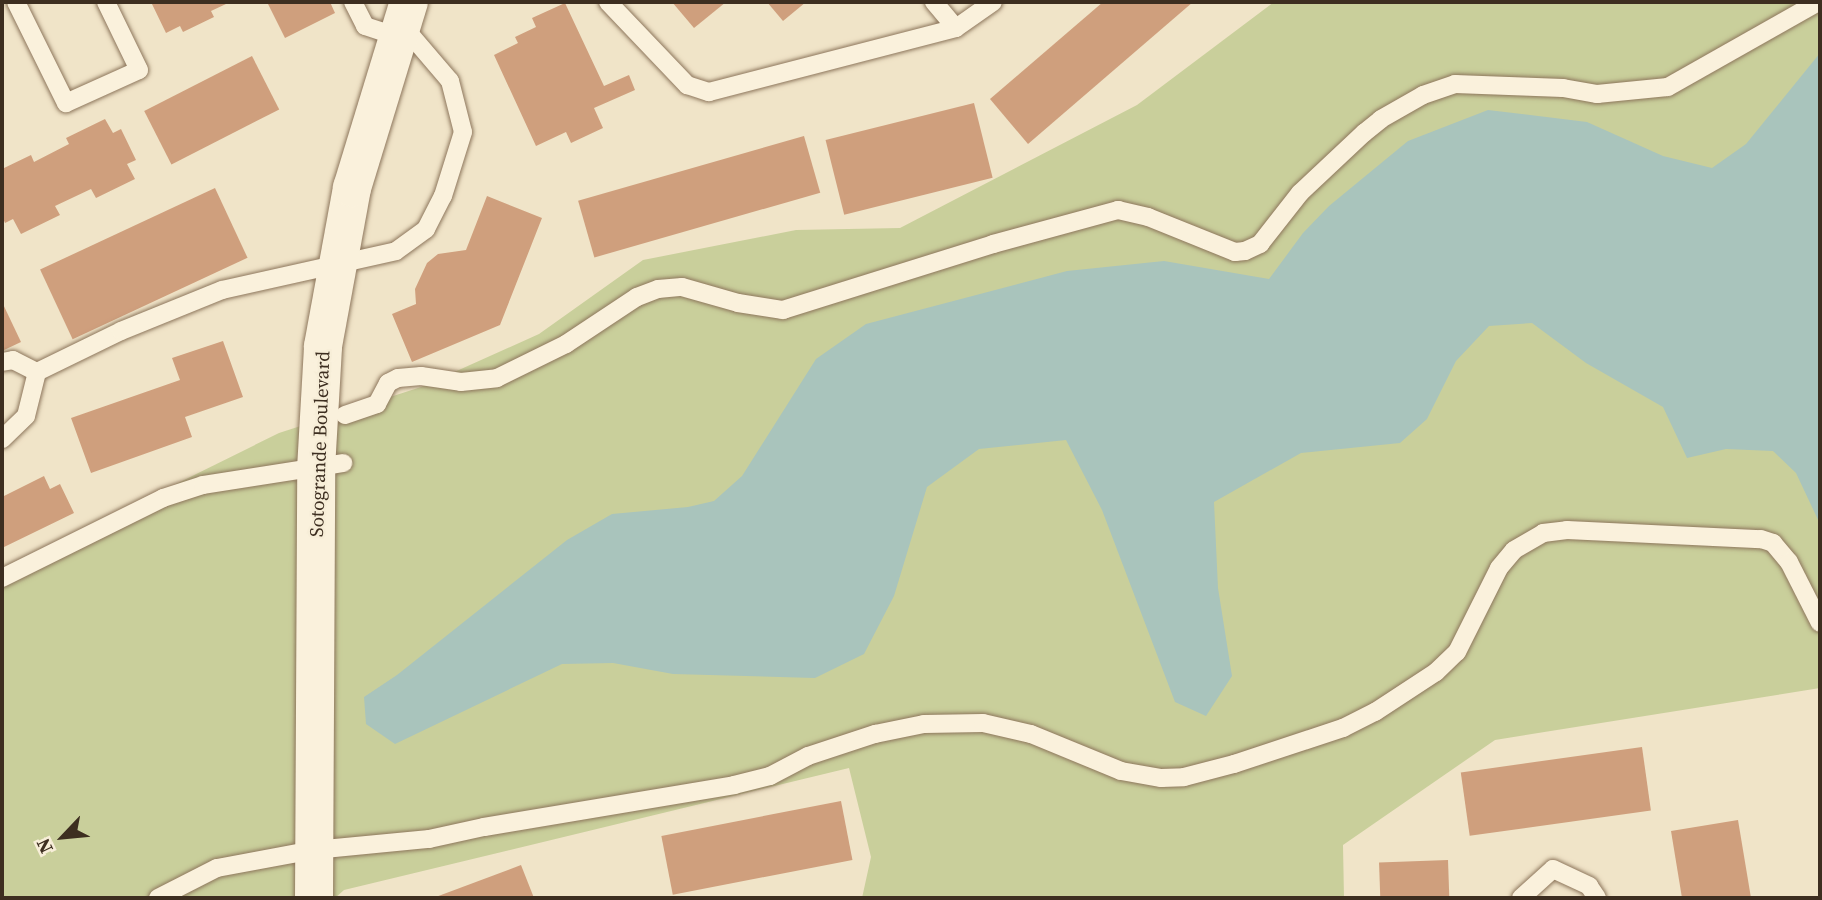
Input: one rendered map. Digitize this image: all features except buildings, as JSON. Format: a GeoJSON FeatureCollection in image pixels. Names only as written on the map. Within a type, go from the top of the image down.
{"type":"FeatureCollection","features":[{"type":"Feature","properties":{"kind":"street","name":"Sotogrande Boulevard"},"geometry":{"type":"LineString","coordinates":[[314,898],[315,626],[329,466],[323,346],[352,188],[403,21]]}},
{"type":"Feature","properties":{"kind":"lane"},"geometry":{"type":"LineString","coordinates":[[16,2],[66,103],[139,70],[106,2]]}},
{"type":"Feature","properties":{"kind":"lane"},"geometry":{"type":"LineString","coordinates":[[2,439],[26,416],[37,372],[121,331],[222,290],[337,262],[396,251],[426,229],[443,196],[463,132],[450,81],[403,21],[365,26],[353,2]]}},
{"type":"Feature","properties":{"kind":"lane"},"geometry":{"type":"LineString","coordinates":[[608,2],[687,85],[709,92],[956,28],[993,2]]}},
{"type":"Feature","properties":{"kind":"lane"},"geometry":{"type":"LineString","coordinates":[[934,2],[956,28]]}},
{"type":"Feature","properties":{"kind":"lane"},"geometry":{"type":"LineString","coordinates":[[345,415],[377,404],[388,383],[398,378],[421,376],[461,382],[498,378],[566,344],[637,297],[659,289],[682,287],[738,303],[783,310],[993,244],[1118,210],[1148,217],[1235,252],[1245,251],[1260,244],[1300,193],[1364,133],[1381,119],[1423,95],[1455,84],[1563,88],[1597,94],[1668,87],[1818,2]]}},
{"type":"Feature","properties":{"kind":"lane"},"geometry":{"type":"LineString","coordinates":[[2,362],[13,360],[37,372]]}},
{"type":"Feature","properties":{"kind":"lane"},"geometry":{"type":"LineString","coordinates":[[2,578],[163,498],[203,485],[329,466]]}},
{"type":"Feature","properties":{"kind":"lane"},"geometry":{"type":"LineString","coordinates":[[158,898],[217,869],[314,850],[429,839],[484,827],[734,785],[770,776],[808,756],[875,734],[924,724],[983,723],[1031,734],[1121,771],[1161,778],[1184,777],[1343,728],[1402,695],[1457,652],[1483,605],[1499,568],[1514,550],[1543,533],[1567,530],[1761,539],[1773,543],[1789,562],[1820,623]]}},
{"type":"Feature","properties":{"kind":"lane"},"geometry":{"type":"LineString","coordinates":[[1521,898],[1553,869],[1589,886],[1597,898]]}},
{"type":"Feature","properties":{"kind":"green space"},"geometry":{"type":"Polygon","coordinates":[[[1274,2],[1820,2],[1820,688],[1495,740],[1343,845],[1344,898],[862,898],[871,857],[849,768],[344,890],[335,898],[2,898],[2,570],[279,433],[421,387],[539,334],[643,260],[796,230],[900,228],[1137,105],[1274,2]]]}},
{"type":"Feature","properties":{"kind":"water"},"geometry":{"type":"Polygon","coordinates":[[[1820,53],[1820,524],[1796,473],[1773,451],[1726,449],[1687,458],[1663,407],[1586,363],[1532,323],[1489,326],[1456,361],[1427,419],[1400,443],[1301,453],[1214,502],[1218,588],[1232,676],[1206,716],[1175,702],[1102,510],[1066,440],[979,449],[927,487],[894,596],[864,654],[815,678],[673,674],[613,663],[562,664],[395,744],[366,724],[364,697],[397,675],[567,540],[612,514],[688,507],[714,501],[742,476],[816,359],[866,324],[1067,271],[1164,261],[1269,279],[1303,233],[1329,206],[1408,141],[1488,110],[1587,122],[1663,156],[1712,168],[1746,144],[1820,53]]]}}]}
